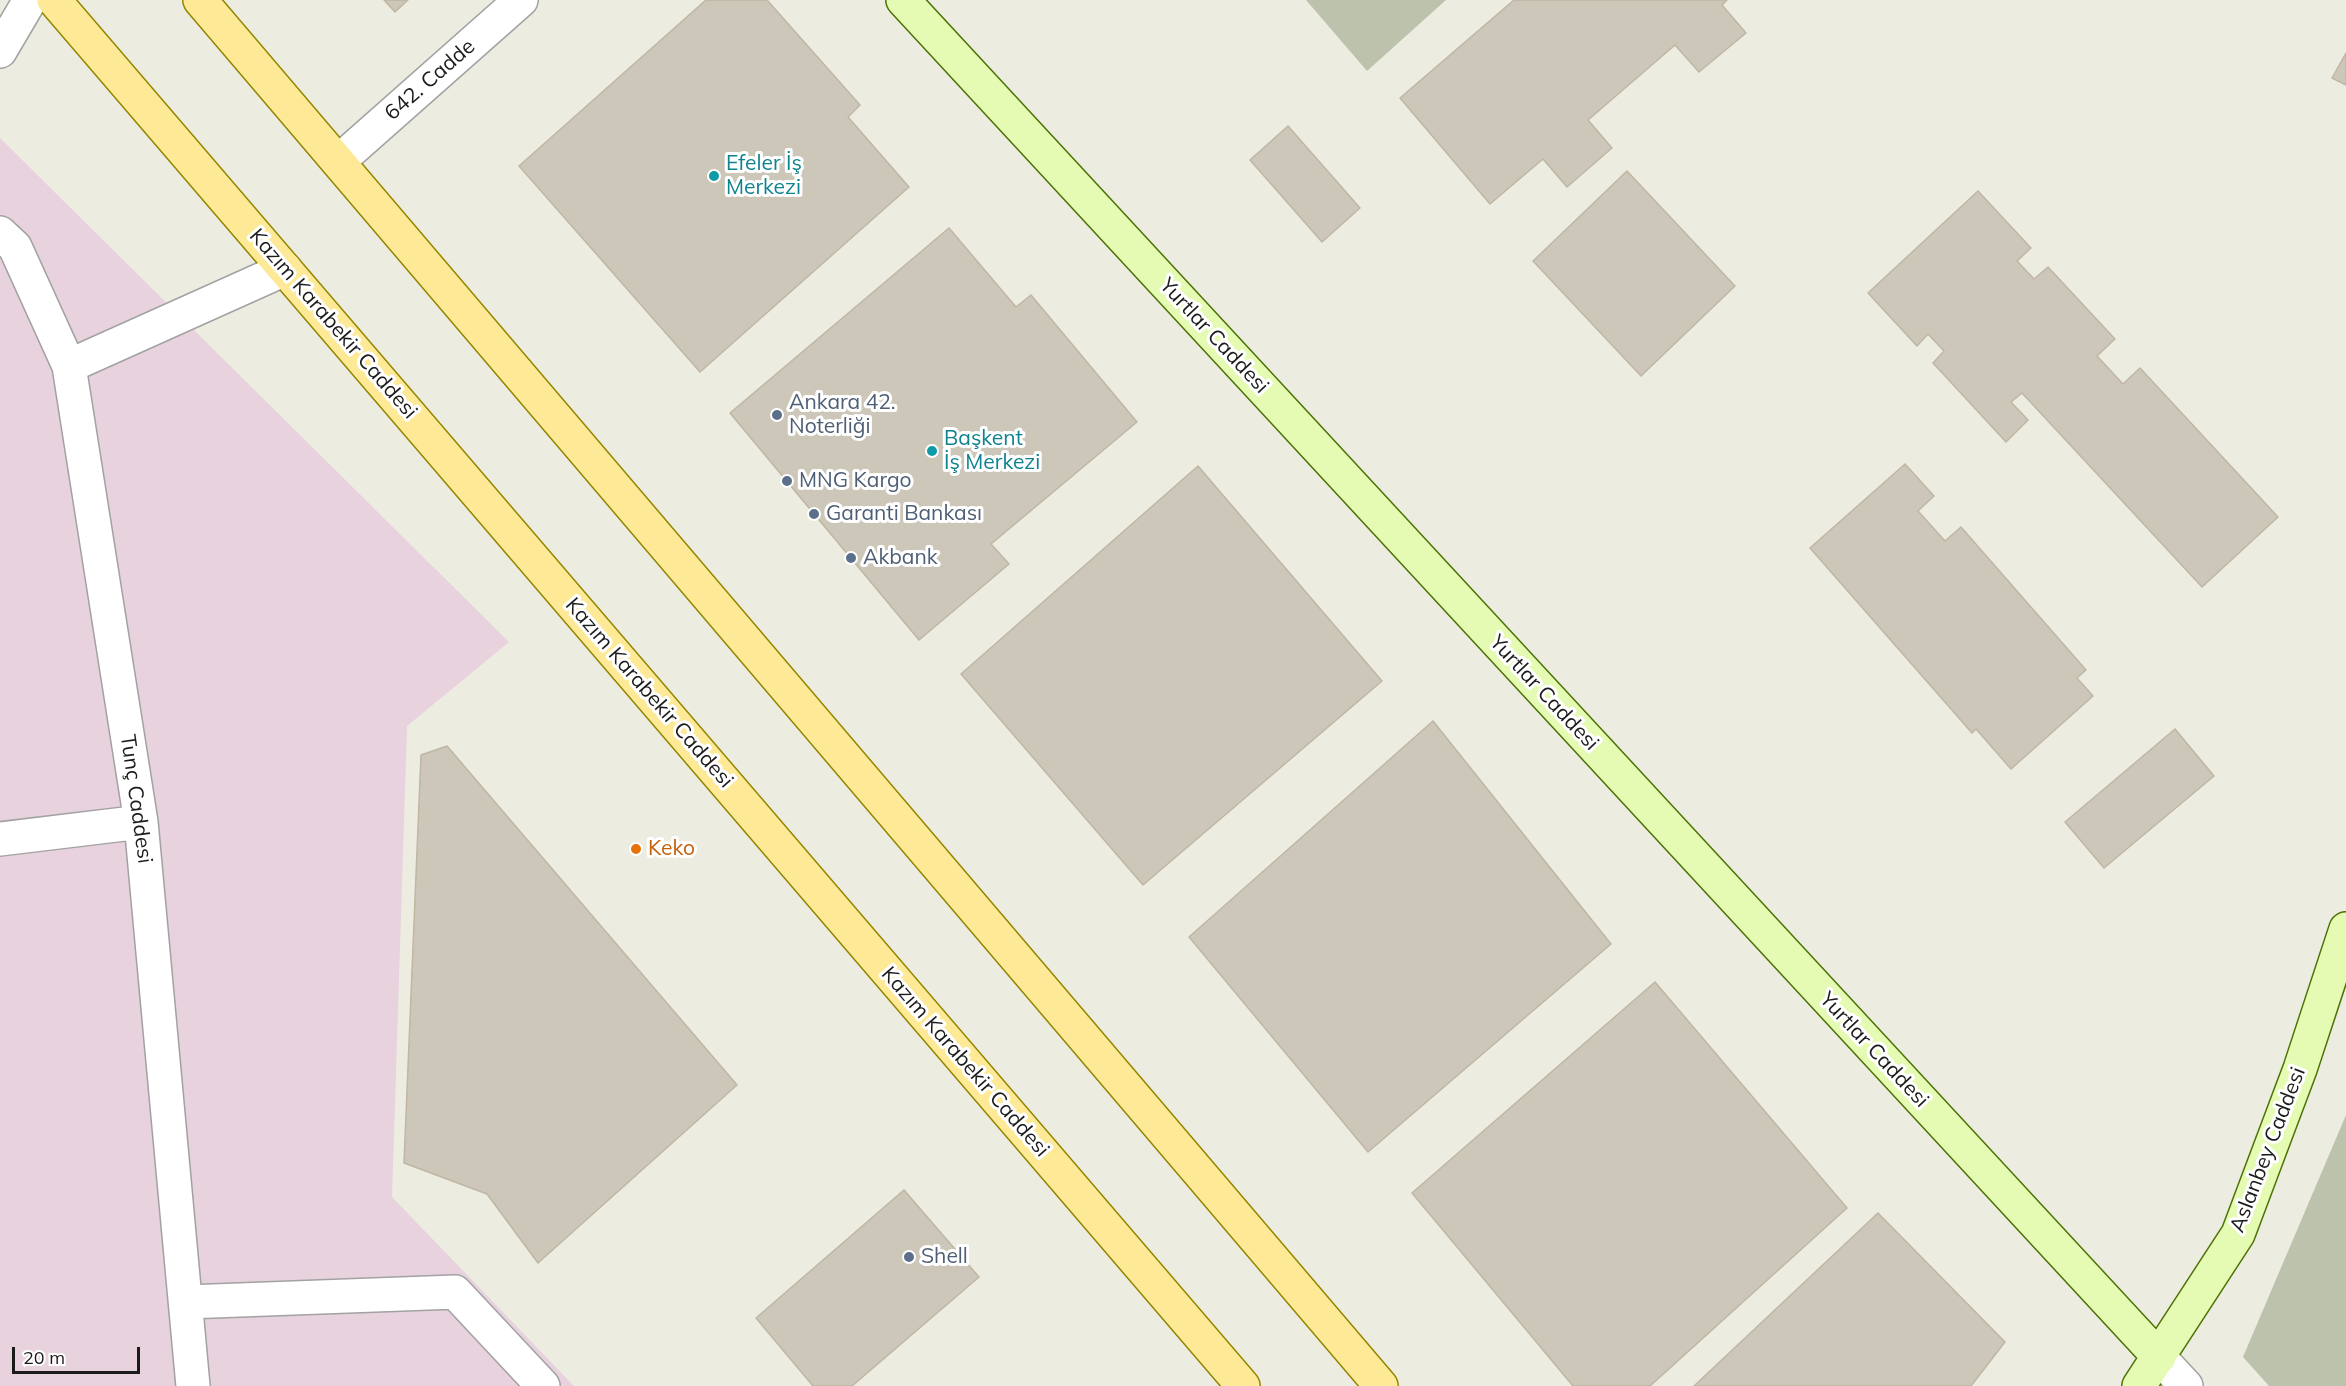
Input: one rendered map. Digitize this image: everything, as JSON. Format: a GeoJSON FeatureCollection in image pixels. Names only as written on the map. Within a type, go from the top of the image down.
{"type":"FeatureCollection","features":[{"type":"Feature","properties":{"kind":"main road","name":"Kazım Karabekir Caddesi"},"geometry":{"type":"LineString","coordinates":[[54,0],[1244,1386]]}},
{"type":"Feature","properties":{"kind":"main road"},"geometry":{"type":"LineString","coordinates":[[200,0],[1381,1386]]}},
{"type":"Feature","properties":{"kind":"street"},"geometry":{"type":"LineString","coordinates":[[0,51],[30,0]]}},
{"type":"Feature","properties":{"kind":"street","name":"642. Cadde"},"geometry":{"type":"LineString","coordinates":[[339,161],[521,0]]}},
{"type":"Feature","properties":{"kind":"street","name":"Yurtlar Caddesi"},"geometry":{"type":"LineString","coordinates":[[903,0],[2186,1386]]}},
{"type":"Feature","properties":{"kind":"street","name":"Tunç Caddesi"},"geometry":{"type":"LineString","coordinates":[[0,233],[15,247],[69,366],[141,822],[193,1386]]}},
{"type":"Feature","properties":{"kind":"street"},"geometry":{"type":"LineString","coordinates":[[69,366],[285,269]]}},
{"type":"Feature","properties":{"kind":"street"},"geometry":{"type":"LineString","coordinates":[[0,839],[141,822]]}},
{"type":"Feature","properties":{"kind":"street","name":"Aslanbey Caddesi"},"geometry":{"type":"LineString","coordinates":[[2139,1386],[2238,1234],[2300,1069],[2346,929]]}},
{"type":"Feature","properties":{"kind":"street"},"geometry":{"type":"LineString","coordinates":[[186,1302],[455,1292],[543,1386]]}},
{"type":"Feature","properties":{"kind":"shaded area"},"geometry":{"type":"Polygon","coordinates":[[[1306,0],[1446,0],[1367,71],[1306,0]]]}},
{"type":"Feature","properties":{"kind":"shaded area"},"geometry":{"type":"Polygon","coordinates":[[[0,138],[509,642],[407,726],[392,1197],[574,1386],[0,1386],[0,138]]]}},
{"type":"Feature","properties":{"kind":"shaded area"},"geometry":{"type":"Polygon","coordinates":[[[2346,1115],[2346,1386],[2269,1386],[2243,1357],[2346,1115]]]}},
{"type":"Feature","properties":{"kind":"building"},"geometry":{"type":"Polygon","coordinates":[[[384,0],[408,0],[395,12],[384,0]]]}},
{"type":"Feature","properties":{"kind":"building","name":"Efeler İş Merkezi"},"geometry":{"type":"Polygon","coordinates":[[[706,0],[767,0],[860,105],[848,117],[909,187],[700,372],[519,166],[706,0]]]}},
{"type":"Feature","properties":{"kind":"building"},"geometry":{"type":"Polygon","coordinates":[[[1514,0],[1727,0],[1722,5],[1746,33],[1699,72],[1675,45],[1588,120],[1612,148],[1567,187],[1543,159],[1490,204],[1400,98],[1514,0]]]}},
{"type":"Feature","properties":{"kind":"building"},"geometry":{"type":"Polygon","coordinates":[[[2346,53],[2346,85],[2332,78],[2346,53]]]}},
{"type":"Feature","properties":{"kind":"building"},"geometry":{"type":"Polygon","coordinates":[[[1288,126],[1360,208],[1322,242],[1250,160],[1288,126]]]}},
{"type":"Feature","properties":{"kind":"building"},"geometry":{"type":"Polygon","coordinates":[[[1627,171],[1735,286],[1641,376],[1533,261],[1627,171]]]}},
{"type":"Feature","properties":{"kind":"building"},"geometry":{"type":"Polygon","coordinates":[[[1978,191],[2031,248],[2017,261],[2034,279],[2048,267],[2115,339],[2097,356],[2123,384],[2140,368],[2278,517],[2202,587],[2022,393],[2011,402],[2028,420],[2006,442],[1933,363],[1944,351],[1928,334],[1917,346],[1868,293],[1978,191]]]}},
{"type":"Feature","properties":{"kind":"building","name":"Başkent İş Merkezi"},"geometry":{"type":"Polygon","coordinates":[[[949,228],[1016,307],[1031,295],[1137,422],[991,544],[1009,564],[919,640],[730,413],[949,228]]]}},
{"type":"Feature","properties":{"kind":"building"},"geometry":{"type":"Polygon","coordinates":[[[1905,464],[1934,496],[1918,511],[1945,541],[1961,527],[2086,670],[2077,678],[2093,696],[2011,769],[1976,729],[1972,733],[1810,548],[1905,464]]]}},
{"type":"Feature","properties":{"kind":"building"},"geometry":{"type":"Polygon","coordinates":[[[1198,466],[1382,681],[1143,885],[961,674],[1198,466]]]}},
{"type":"Feature","properties":{"kind":"building"},"geometry":{"type":"Polygon","coordinates":[[[1433,721],[1611,944],[1368,1152],[1189,937],[1433,721]]]}},
{"type":"Feature","properties":{"kind":"building"},"geometry":{"type":"Polygon","coordinates":[[[2175,729],[2214,776],[2104,868],[2065,822],[2175,729]]]}},
{"type":"Feature","properties":{"kind":"building"},"geometry":{"type":"Polygon","coordinates":[[[447,746],[737,1085],[538,1263],[487,1194],[404,1163],[421,755],[447,746]]]}},
{"type":"Feature","properties":{"kind":"building"},"geometry":{"type":"Polygon","coordinates":[[[1655,982],[1847,1208],[1650,1386],[1573,1386],[1412,1193],[1655,982]]]}},
{"type":"Feature","properties":{"kind":"building"},"geometry":{"type":"Polygon","coordinates":[[[904,1190],[979,1277],[852,1386],[813,1386],[756,1318],[904,1190]]]}},
{"type":"Feature","properties":{"kind":"building"},"geometry":{"type":"Polygon","coordinates":[[[1878,1213],[2005,1342],[1971,1386],[1694,1386],[1878,1213]]]}},
{"type":"Feature","properties":{"kind":"place","name":"Efeler İş Merkezi"},"geometry":{"type":"Point","coordinates":[714,176]}},
{"type":"Feature","properties":{"kind":"place","name":"Ankara 42. Noterliği"},"geometry":{"type":"Point","coordinates":[777,415]}},
{"type":"Feature","properties":{"kind":"place","name":"Başkent İş Merkezi"},"geometry":{"type":"Point","coordinates":[932,451]}},
{"type":"Feature","properties":{"kind":"place","name":"MNG Kargo"},"geometry":{"type":"Point","coordinates":[787,481]}},
{"type":"Feature","properties":{"kind":"place","name":"Garanti Bankası"},"geometry":{"type":"Point","coordinates":[814,514]}},
{"type":"Feature","properties":{"kind":"place","name":"Akbank"},"geometry":{"type":"Point","coordinates":[851,558]}},
{"type":"Feature","properties":{"kind":"place","name":"Keko"},"geometry":{"type":"Point","coordinates":[636,849]}},
{"type":"Feature","properties":{"kind":"place","name":"Shell"},"geometry":{"type":"Point","coordinates":[909,1257]}}]}
